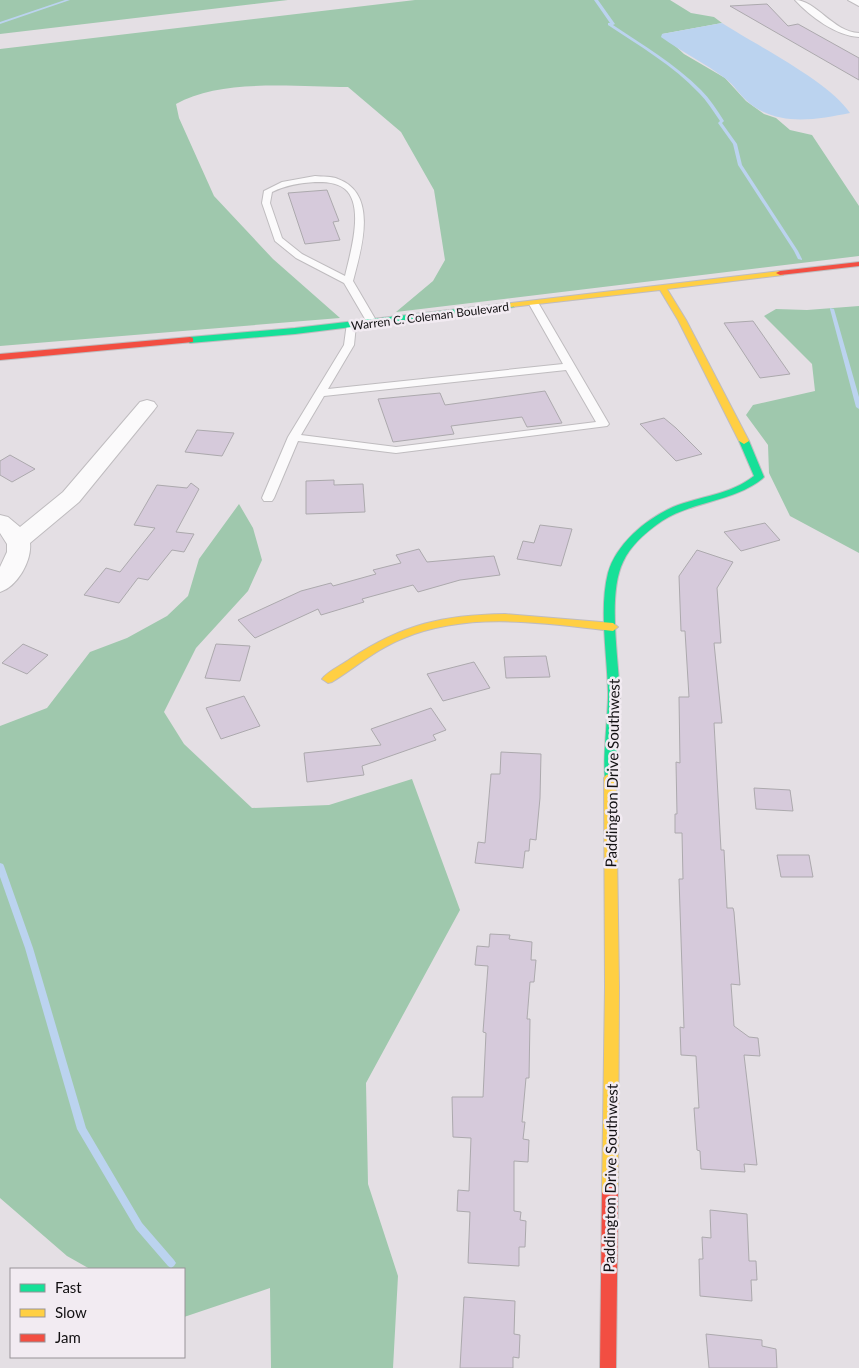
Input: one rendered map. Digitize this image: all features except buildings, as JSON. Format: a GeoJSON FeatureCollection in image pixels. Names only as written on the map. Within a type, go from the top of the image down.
{"type":"FeatureCollection","features":[{"type":"Feature","properties":{"kind":"main road","name":"Warren C. Coleman Boulevard"},"geometry":{"type":"LineString","coordinates":[[0,357],[156,345],[352,325],[859,264]]}},
{"type":"Feature","properties":{"kind":"main road","name":"Paddington Drive Southwest"},"geometry":{"type":"LineString","coordinates":[[608,1368],[612,988],[610,772],[614,698],[611,582],[617,563],[631,544],[650,525],[666,514],[697,501],[738,490],[752,484],[759,477],[749,450],[682,320],[663,288]]}},
{"type":"Feature","properties":{"kind":"main road"},"geometry":{"type":"LineString","coordinates":[[328,679],[400,636],[436,624],[471,620],[540,620],[613,627]]}},
{"type":"Feature","properties":{"kind":"street"},"geometry":{"type":"LineString","coordinates":[[855,0],[859,2]]}},
{"type":"Feature","properties":{"kind":"street"},"geometry":{"type":"LineString","coordinates":[[19,540],[71,497],[147,406]]}},
{"type":"Feature","properties":{"kind":"street"},"geometry":{"type":"LineString","coordinates":[[0,522],[11,528],[19,540],[19,553],[11,570],[0,584]]}},
{"type":"Feature","properties":{"kind":"lane"},"geometry":{"type":"LineString","coordinates":[[798,0],[827,22],[854,36],[859,35]]}},
{"type":"Feature","properties":{"kind":"lane"},"geometry":{"type":"LineString","coordinates":[[348,281],[358,245],[361,223],[357,201],[349,186],[337,179],[324,178],[284,182],[268,191],[266,203],[278,239],[299,256],[348,281],[372,322]]}},
{"type":"Feature","properties":{"kind":"lane"},"geometry":{"type":"LineString","coordinates":[[294,437],[396,450],[603,424],[534,304]]}},
{"type":"Feature","properties":{"kind":"lane"},"geometry":{"type":"LineString","coordinates":[[268,498],[294,437],[349,345],[352,325]]}},
{"type":"Feature","properties":{"kind":"lane"},"geometry":{"type":"LineString","coordinates":[[321,393],[570,366]]}},
{"type":"Feature","properties":{"kind":"green space"},"geometry":{"type":"Polygon","coordinates":[[[0,0],[288,0],[0,34],[0,0]]]}},
{"type":"Feature","properties":{"kind":"green space"},"geometry":{"type":"Polygon","coordinates":[[[415,0],[670,0],[691,13],[714,17],[722,23],[662,34],[684,54],[725,78],[746,101],[764,114],[776,118],[790,130],[812,135],[859,206],[859,256],[396,312],[433,281],[445,260],[434,190],[401,132],[348,87],[237,87],[215,90],[176,104],[179,118],[214,196],[273,259],[340,318],[0,346],[0,49],[415,0]]]}},
{"type":"Feature","properties":{"kind":"green space"},"geometry":{"type":"Polygon","coordinates":[[[859,306],[859,553],[790,516],[769,473],[768,445],[746,415],[753,405],[815,391],[812,364],[764,316],[776,309],[807,310],[859,306]]]}},
{"type":"Feature","properties":{"kind":"green space"},"geometry":{"type":"Polygon","coordinates":[[[239,504],[253,528],[262,560],[248,591],[196,648],[164,712],[184,744],[252,808],[329,805],[412,779],[460,910],[366,1083],[368,1184],[398,1276],[393,1368],[271,1368],[270,1288],[185,1317],[185,1268],[88,1268],[67,1256],[0,1198],[0,726],[47,708],[90,652],[127,638],[167,616],[188,596],[199,559],[239,504]]]}},
{"type":"Feature","properties":{"kind":"water"},"geometry":{"type":"Polygon","coordinates":[[[722,23],[810,77],[840,101],[850,113],[810,119],[783,118],[770,115],[747,101],[729,81],[718,73],[661,37],[662,34],[722,23]]]}},
{"type":"Feature","properties":{"kind":"waterway"},"geometry":{"type":"LineString","coordinates":[[0,23],[68,0]]}},
{"type":"Feature","properties":{"kind":"waterway"},"geometry":{"type":"LineString","coordinates":[[596,0],[613,24],[609,24],[672,66],[700,91],[712,105],[722,121],[720,123],[735,144],[740,165],[800,259]]}},
{"type":"Feature","properties":{"kind":"waterway"},"geometry":{"type":"LineString","coordinates":[[832,309],[859,407]]}},
{"type":"Feature","properties":{"kind":"waterway"},"geometry":{"type":"LineString","coordinates":[[0,866],[29,948],[82,1129],[139,1226],[171,1263]]}},
{"type":"Feature","properties":{"kind":"traffic: fast"},"geometry":{"type":"LineString","coordinates":[[190,340],[295,331],[511,305]]}},
{"type":"Feature","properties":{"kind":"traffic: fast"},"geometry":{"type":"LineString","coordinates":[[610,778],[614,698],[610,608],[613,574],[617,563],[638,536],[665,515],[676,509],[739,490],[759,477],[744,441]]}},
{"type":"Feature","properties":{"kind":"traffic: slow"},"geometry":{"type":"LineString","coordinates":[[511,305],[780,273]]}},
{"type":"Feature","properties":{"kind":"traffic: slow"},"geometry":{"type":"LineString","coordinates":[[663,288],[682,320],[744,441]]}},
{"type":"Feature","properties":{"kind":"traffic: slow"},"geometry":{"type":"LineString","coordinates":[[328,679],[390,639],[425,626],[451,621],[478,618],[533,619],[613,627]]}},
{"type":"Feature","properties":{"kind":"traffic: slow"},"geometry":{"type":"LineString","coordinates":[[610,778],[612,987],[610,1193]]}},
{"type":"Feature","properties":{"kind":"traffic: jam"},"geometry":{"type":"LineString","coordinates":[[780,273],[859,264]]}},
{"type":"Feature","properties":{"kind":"traffic: jam"},"geometry":{"type":"LineString","coordinates":[[0,357],[190,340]]}},
{"type":"Feature","properties":{"kind":"traffic: jam"},"geometry":{"type":"LineString","coordinates":[[608,1368],[610,1193]]}}]}
